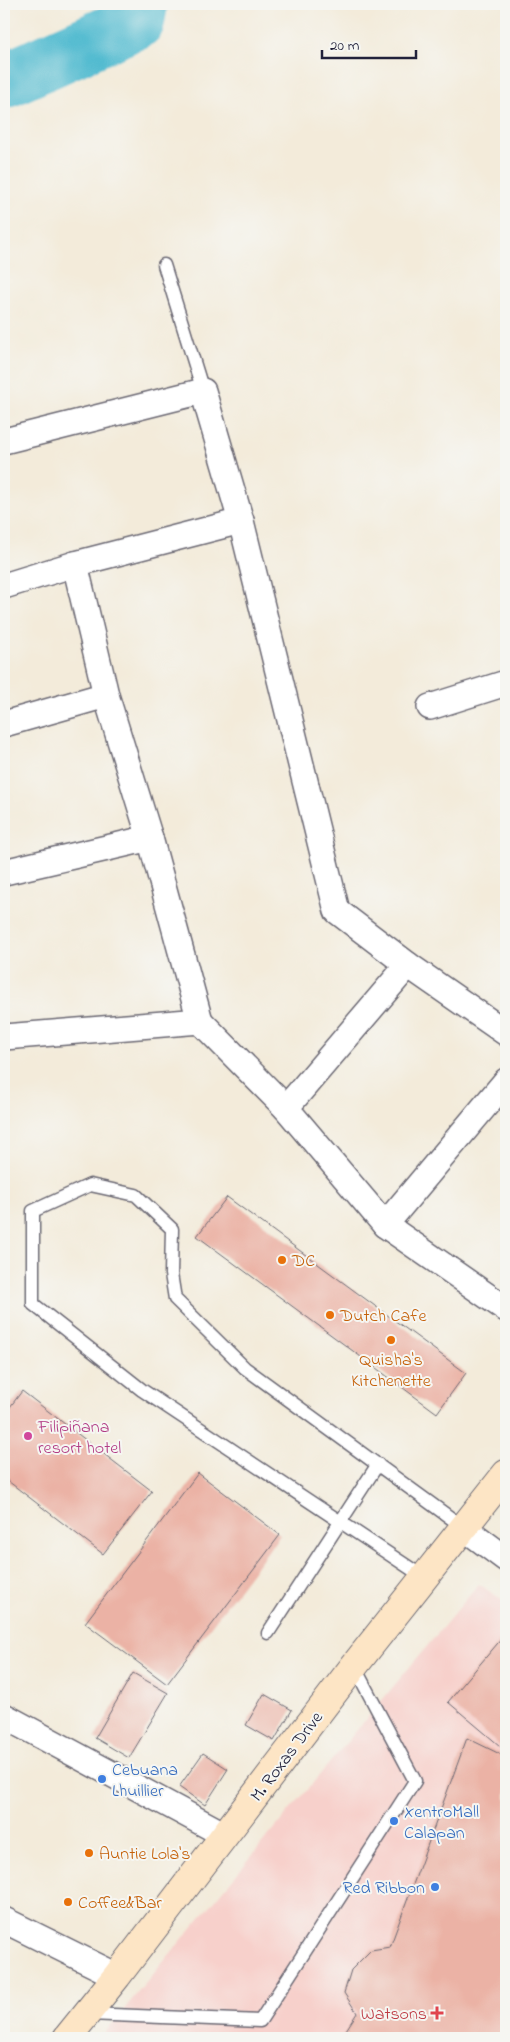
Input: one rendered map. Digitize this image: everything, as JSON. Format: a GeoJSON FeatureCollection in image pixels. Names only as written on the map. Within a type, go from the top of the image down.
{"type":"FeatureCollection","features":[{"type":"Feature","properties":{"kind":"main road","name":"M. Roxas Drive"},"geometry":{"type":"LineString","coordinates":[[67,2038],[117,1976],[463,1527],[502,1486]]}},
{"type":"Feature","properties":{"kind":"street"},"geometry":{"type":"LineString","coordinates":[[4,441],[203,391],[241,521],[337,911],[408,965],[506,1033]]}},
{"type":"Feature","properties":{"kind":"street"},"geometry":{"type":"LineString","coordinates":[[4,586],[75,564],[241,521]]}},
{"type":"Feature","properties":{"kind":"street"},"geometry":{"type":"LineString","coordinates":[[75,564],[106,695],[150,838],[200,1021],[286,1108],[385,1225],[506,1309]]}},
{"type":"Feature","properties":{"kind":"street"},"geometry":{"type":"LineString","coordinates":[[430,707],[506,683]]}},
{"type":"Feature","properties":{"kind":"street"},"geometry":{"type":"LineString","coordinates":[[4,724],[106,695]]}},
{"type":"Feature","properties":{"kind":"street"},"geometry":{"type":"LineString","coordinates":[[4,872],[150,838]]}},
{"type":"Feature","properties":{"kind":"street"},"geometry":{"type":"LineString","coordinates":[[286,1108],[408,965]]}},
{"type":"Feature","properties":{"kind":"street"},"geometry":{"type":"LineString","coordinates":[[4,1036],[200,1021]]}},
{"type":"Feature","properties":{"kind":"street"},"geometry":{"type":"LineString","coordinates":[[385,1225],[506,1081]]}},
{"type":"Feature","properties":{"kind":"street"},"geometry":{"type":"LineString","coordinates":[[463,1527],[506,1559]]}},
{"type":"Feature","properties":{"kind":"street"},"geometry":{"type":"LineString","coordinates":[[4,1716],[225,1835]]}},
{"type":"Feature","properties":{"kind":"street"},"geometry":{"type":"LineString","coordinates":[[4,1920],[117,1976]]}},
{"type":"Feature","properties":{"kind":"lane"},"geometry":{"type":"LineString","coordinates":[[164,265],[203,391]]}},
{"type":"Feature","properties":{"kind":"lane"},"geometry":{"type":"LineString","coordinates":[[425,1578],[142,1390],[33,1304],[33,1211],[90,1185],[136,1195],[172,1229],[171,1274],[175,1299],[245,1368],[463,1527]]}},
{"type":"Feature","properties":{"kind":"lane"},"geometry":{"type":"LineString","coordinates":[[268,1633],[378,1464]]}},
{"type":"Feature","properties":{"kind":"lane"},"geometry":{"type":"LineString","coordinates":[[85,2014],[260,2021],[415,1781],[354,1666]]}},
{"type":"Feature","properties":{"kind":"shaded area","name":"XentroMall Calapan"},"geometry":{"type":"Polygon","coordinates":[[[479,1584],[506,1603],[506,2038],[100,2038],[479,1584]]]}},
{"type":"Feature","properties":{"kind":"building"},"geometry":{"type":"Polygon","coordinates":[[[227,1197],[466,1373],[437,1413],[197,1236],[227,1197]]]}},
{"type":"Feature","properties":{"kind":"building"},"geometry":{"type":"Polygon","coordinates":[[[22,1391],[152,1491],[103,1554],[4,1478],[4,1415],[22,1391]]]}},
{"type":"Feature","properties":{"kind":"building"},"geometry":{"type":"Polygon","coordinates":[[[198,1473],[280,1535],[167,1684],[85,1623],[198,1473]]]}},
{"type":"Feature","properties":{"kind":"building"},"geometry":{"type":"Polygon","coordinates":[[[503,1637],[506,1640],[506,1751],[448,1702],[503,1637]]]}},
{"type":"Feature","properties":{"kind":"building"},"geometry":{"type":"Polygon","coordinates":[[[133,1673],[168,1693],[129,1758],[95,1738],[133,1673]]]}},
{"type":"Feature","properties":{"kind":"building"},"geometry":{"type":"Polygon","coordinates":[[[264,1694],[292,1710],[274,1741],[246,1725],[264,1694]]]}},
{"type":"Feature","properties":{"kind":"building"},"geometry":{"type":"Polygon","coordinates":[[[467,1738],[506,1757],[506,2038],[341,2038],[357,2013],[344,1993],[351,1970],[371,1950],[390,1947],[467,1738]]]}},
{"type":"Feature","properties":{"kind":"building"},"geometry":{"type":"Polygon","coordinates":[[[203,1753],[228,1769],[205,1805],[179,1787],[203,1753]]]}},
{"type":"Feature","properties":{"kind":"waterway"},"geometry":{"type":"LineString","coordinates":[[4,81],[137,21],[140,4]]}},
{"type":"Feature","properties":{"kind":"place","name":"DC"},"geometry":{"type":"Point","coordinates":[282,1260]}},
{"type":"Feature","properties":{"kind":"place","name":"Dutch Cafe"},"geometry":{"type":"Point","coordinates":[330,1315]}},
{"type":"Feature","properties":{"kind":"place","name":"Quisha's Kitchenette"},"geometry":{"type":"Point","coordinates":[391,1340]}},
{"type":"Feature","properties":{"kind":"place","name":"Filipiñana resort hotel"},"geometry":{"type":"Point","coordinates":[28,1436]}},
{"type":"Feature","properties":{"kind":"place","name":"Cebuana Lhuillier"},"geometry":{"type":"Point","coordinates":[102,1779]}},
{"type":"Feature","properties":{"kind":"place","name":"XentroMall Calapan"},"geometry":{"type":"Point","coordinates":[394,1821]}},
{"type":"Feature","properties":{"kind":"place","name":"Auntie Lola's"},"geometry":{"type":"Point","coordinates":[89,1853]}},
{"type":"Feature","properties":{"kind":"place","name":"Red Ribbon"},"geometry":{"type":"Point","coordinates":[435,1887]}},
{"type":"Feature","properties":{"kind":"place","name":"Coffee&Bar"},"geometry":{"type":"Point","coordinates":[68,1902]}},
{"type":"Feature","properties":{"kind":"place","name":"Watsons"},"geometry":{"type":"Point","coordinates":[437,2013]}}]}
